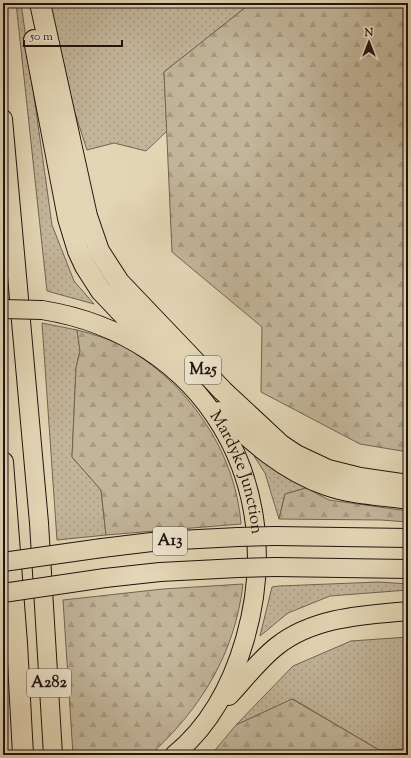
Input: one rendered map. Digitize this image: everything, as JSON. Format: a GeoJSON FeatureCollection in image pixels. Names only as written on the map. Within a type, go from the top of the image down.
{"type":"FeatureCollection","features":[{"type":"Feature","properties":{"kind":"highway","name":"M25"},"geometry":{"type":"LineString","coordinates":[[28,3],[68,218],[78,251],[85,266],[101,291],[178,372]]}},
{"type":"Feature","properties":{"kind":"highway","name":"M25"},"geometry":{"type":"LineString","coordinates":[[40,3],[87,216],[99,251],[119,282],[223,391],[281,445],[296,455],[328,470],[360,478],[408,486]]}},
{"type":"Feature","properties":{"kind":"highway","name":"A282"},"geometry":{"type":"LineString","coordinates":[[3,119],[39,523],[53,755]]}},
{"type":"Feature","properties":{"kind":"highway","name":"Mardyke Junction"},"geometry":{"type":"LineString","coordinates":[[3,309],[42,310],[72,316],[108,327],[146,347],[178,372],[197,390],[228,438],[240,464],[253,510],[258,562],[253,606],[240,657],[230,683],[209,719],[174,755]]}},
{"type":"Feature","properties":{"kind":"highway"},"geometry":{"type":"LineString","coordinates":[[197,390],[263,451],[285,467],[308,479],[345,491],[408,500]]}},
{"type":"Feature","properties":{"kind":"highway"},"geometry":{"type":"LineString","coordinates":[[3,462],[17,643],[23,755]]}},
{"type":"Feature","properties":{"kind":"highway","name":"A13"},"geometry":{"type":"LineString","coordinates":[[3,562],[160,541],[275,536],[408,538]]}},
{"type":"Feature","properties":{"kind":"highway","name":"A13"},"geometry":{"type":"LineString","coordinates":[[3,593],[105,578],[160,572],[276,567],[408,569]]}},
{"type":"Feature","properties":{"kind":"highway"},"geometry":{"type":"LineString","coordinates":[[187,755],[209,719],[266,655],[278,645],[301,631],[326,622],[408,612]]}},
{"type":"Feature","properties":{"kind":"green space"},"geometry":{"type":"Polygon","coordinates":[[[16,3],[21,3],[52,225],[74,281],[94,304],[47,291],[16,3]]]}},
{"type":"Feature","properties":{"kind":"green space"},"geometry":{"type":"Polygon","coordinates":[[[47,3],[251,3],[164,72],[167,131],[146,151],[114,143],[87,150],[65,82],[47,3]]]}},
{"type":"Feature","properties":{"kind":"green space"},"geometry":{"type":"Polygon","coordinates":[[[251,3],[408,3],[408,452],[360,444],[261,392],[262,327],[172,252],[164,72],[251,3]]]}},
{"type":"Feature","properties":{"kind":"green space"},"geometry":{"type":"Polygon","coordinates":[[[42,323],[77,330],[80,351],[76,368],[72,457],[101,490],[106,535],[57,540],[42,323]]]}},
{"type":"Feature","properties":{"kind":"green space"},"geometry":{"type":"Polygon","coordinates":[[[77,330],[101,337],[123,346],[146,361],[168,379],[187,399],[204,421],[218,445],[229,470],[237,497],[241,524],[106,535],[101,490],[72,457],[76,368],[80,351],[77,330]]]}},
{"type":"Feature","properties":{"kind":"green space"},"geometry":{"type":"Polygon","coordinates":[[[254,456],[306,488],[285,494],[279,519],[265,473],[254,456]]]}},
{"type":"Feature","properties":{"kind":"green space"},"geometry":{"type":"Polygon","coordinates":[[[306,488],[329,500],[408,511],[408,522],[381,520],[279,519],[285,494],[306,488]]]}},
{"type":"Feature","properties":{"kind":"green space"},"geometry":{"type":"Polygon","coordinates":[[[379,582],[408,584],[408,590],[330,596],[288,613],[260,636],[272,587],[379,582]]]}},
{"type":"Feature","properties":{"kind":"green space"},"geometry":{"type":"Polygon","coordinates":[[[243,584],[239,609],[224,656],[200,699],[185,719],[168,737],[150,755],[73,755],[63,600],[163,589],[243,584]]]}},
{"type":"Feature","properties":{"kind":"green space"},"geometry":{"type":"Polygon","coordinates":[[[408,637],[408,749],[379,750],[293,699],[236,725],[293,666],[351,641],[408,637]]]}},
{"type":"Feature","properties":{"kind":"green space"},"geometry":{"type":"Polygon","coordinates":[[[292,699],[379,750],[408,749],[408,755],[211,755],[236,725],[292,699]]]}}]}
